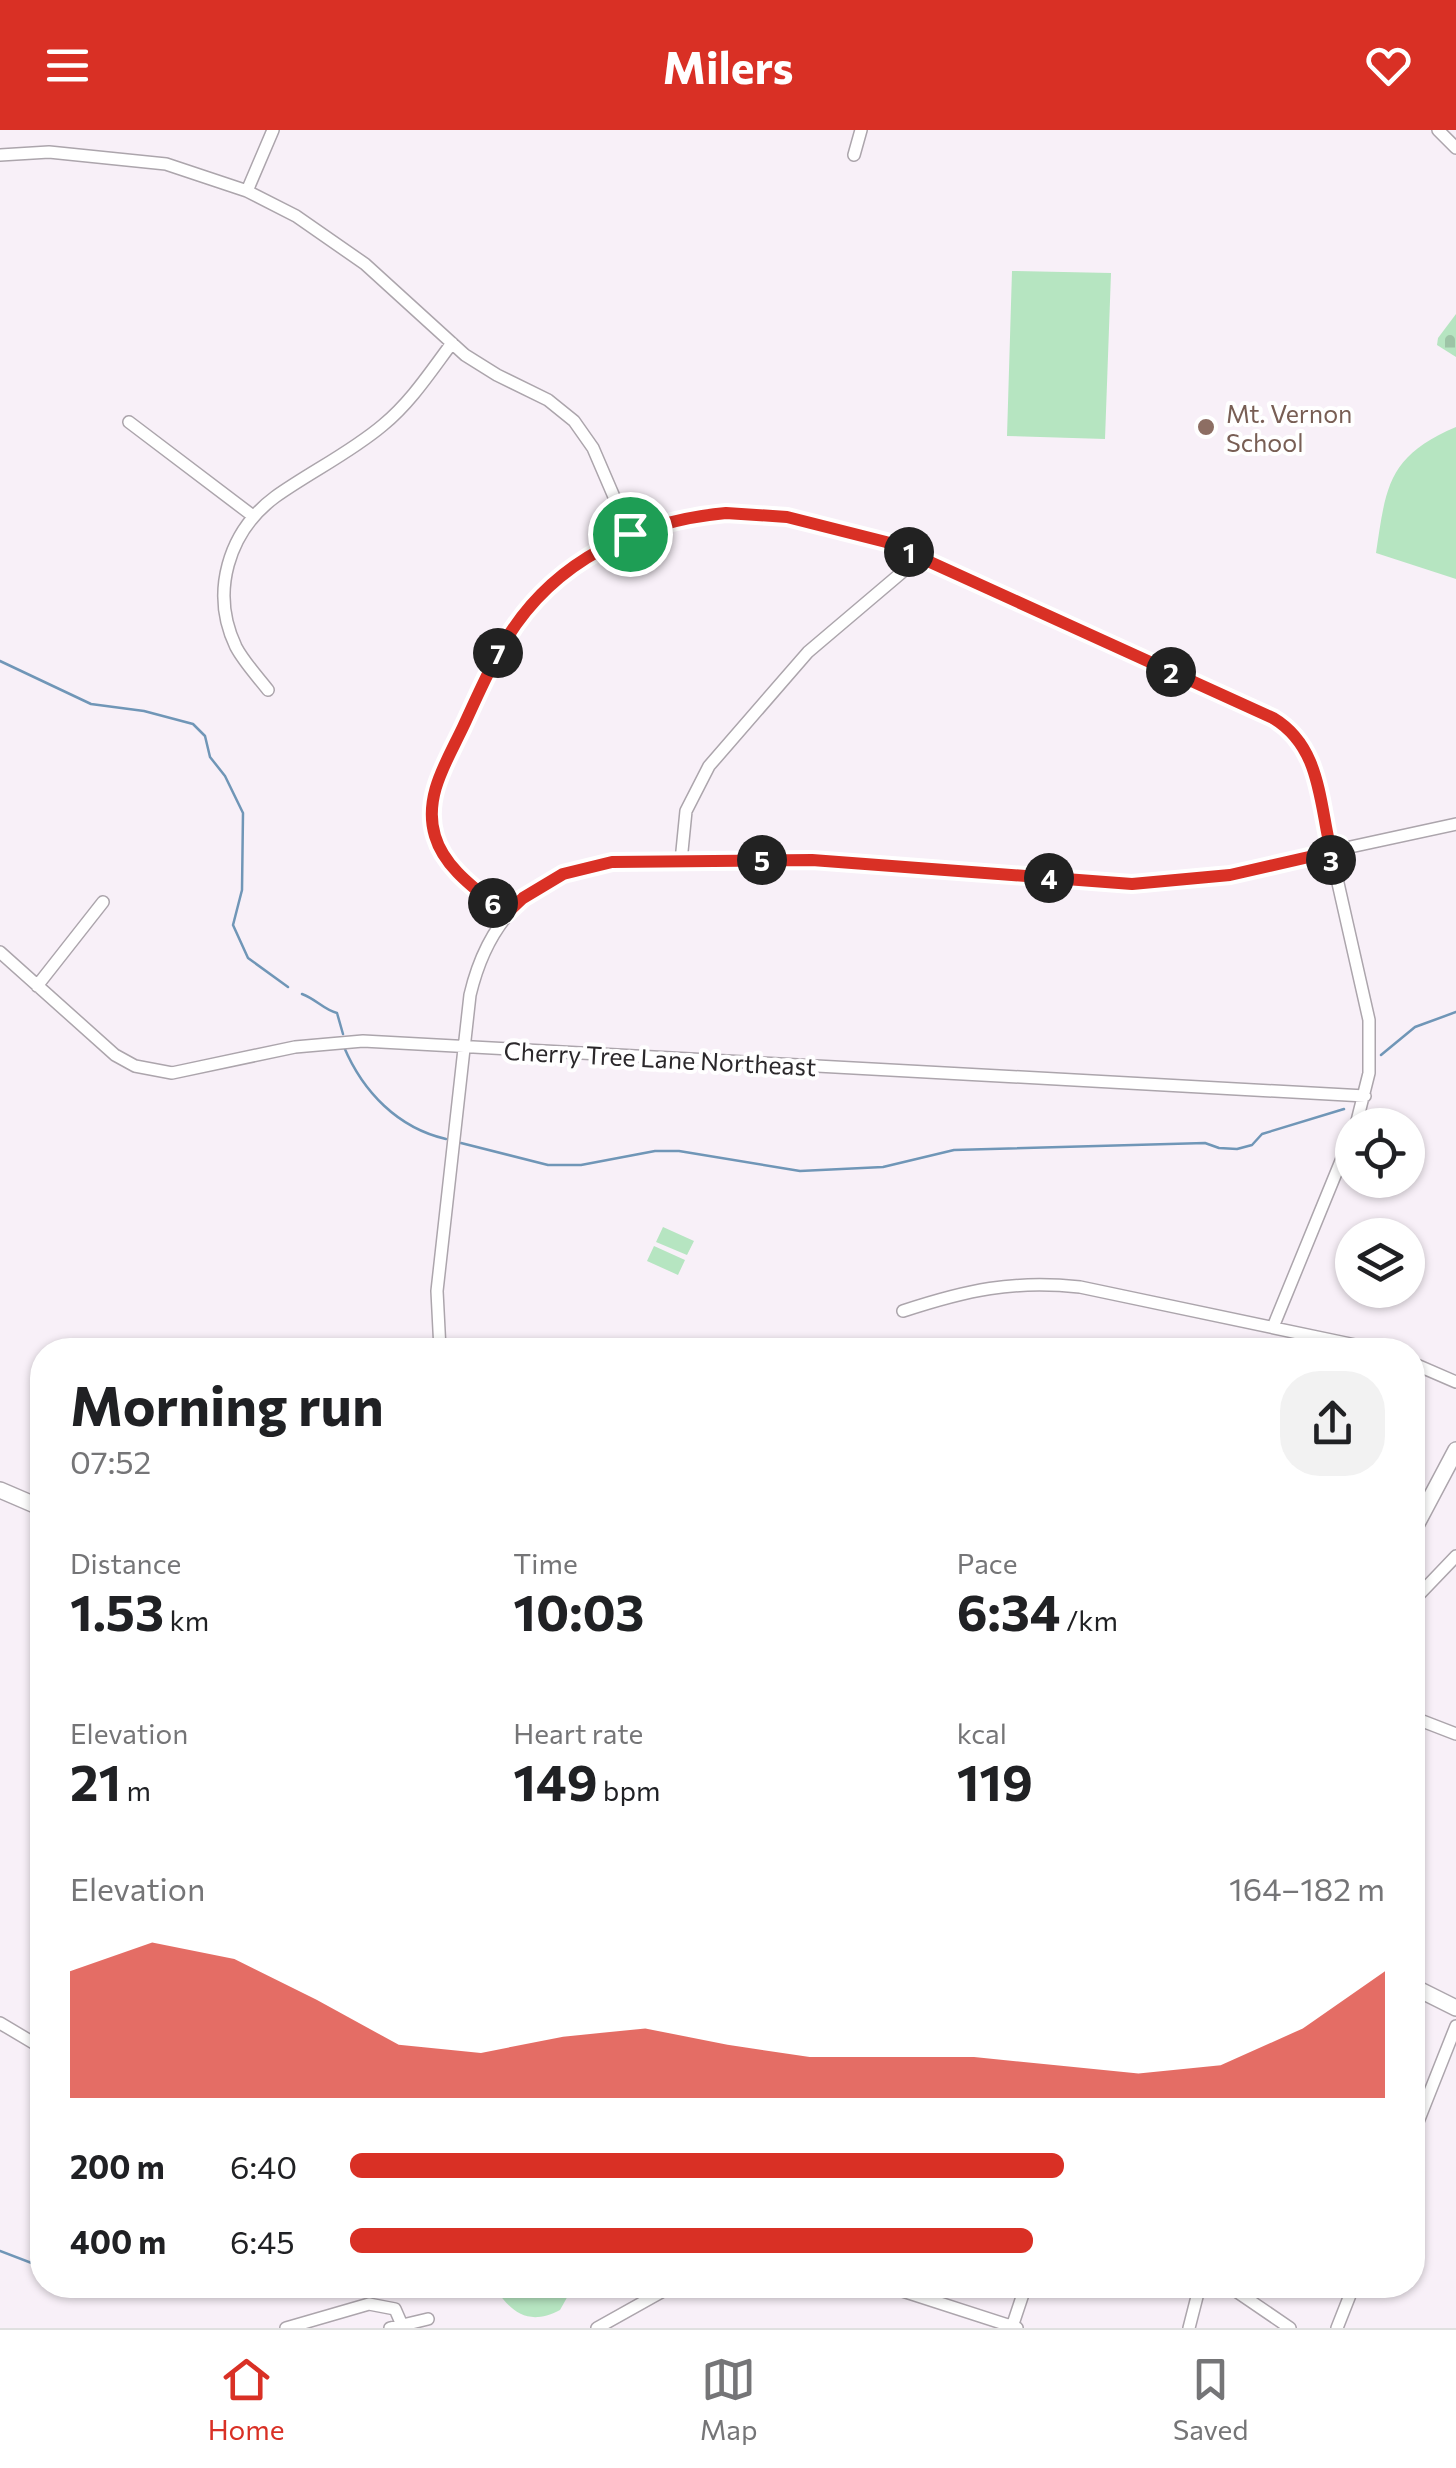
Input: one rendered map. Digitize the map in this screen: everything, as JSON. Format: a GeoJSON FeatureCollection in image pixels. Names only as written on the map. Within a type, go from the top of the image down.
{"type":"FeatureCollection","features":[{"type":"Feature","properties":{"kind":"main road"},"geometry":{"type":"LineString","coordinates":[[1425,1508],[1456,1450]]}},
{"type":"Feature","properties":{"kind":"main road"},"geometry":{"type":"LineString","coordinates":[[0,1490],[30,1503]]}},
{"type":"Feature","properties":{"kind":"main road"},"geometry":{"type":"LineString","coordinates":[[1425,1992],[1456,2008]]}},
{"type":"Feature","properties":{"kind":"street"},"geometry":{"type":"LineString","coordinates":[[247,191],[273,130]]}},
{"type":"Feature","properties":{"kind":"street"},"geometry":{"type":"LineString","coordinates":[[854,155],[861,130]]}},
{"type":"Feature","properties":{"kind":"street"},"geometry":{"type":"LineString","coordinates":[[1438,130],[1456,148]]}},
{"type":"Feature","properties":{"kind":"street"},"geometry":{"type":"LineString","coordinates":[[0,155],[48,152],[166,164],[200,172],[296,216],[344,247],[481,366],[548,400],[574,421],[593,448],[630,534]]}},
{"type":"Feature","properties":{"kind":"street"},"geometry":{"type":"LineString","coordinates":[[268,690],[237,648],[224,604],[229,556],[239,534],[273,498],[387,422],[416,392],[452,343]]}},
{"type":"Feature","properties":{"kind":"street"},"geometry":{"type":"LineString","coordinates":[[129,422],[253,516]]}},
{"type":"Feature","properties":{"kind":"street"},"geometry":{"type":"LineString","coordinates":[[506,914],[458,873],[442,852],[432,819],[436,785],[495,659],[522,616],[570,568],[630,534],[692,516],[758,514],[858,532],[1286,726],[1301,741],[1312,761],[1369,1020],[1371,1055],[1361,1108]]}},
{"type":"Feature","properties":{"kind":"street"},"geometry":{"type":"LineString","coordinates":[[681,861],[686,811],[709,766],[808,652],[920,557]]}},
{"type":"Feature","properties":{"kind":"street"},"geometry":{"type":"LineString","coordinates":[[438,1338],[437,1291],[463,1047],[476,969],[506,914],[542,885],[579,868],[612,862],[812,860],[1132,884],[1230,875],[1456,824]]}},
{"type":"Feature","properties":{"kind":"street"},"geometry":{"type":"LineString","coordinates":[[37,986],[103,902]]}},
{"type":"Feature","properties":{"kind":"street","name":"Cherry Tree Lane Northeast"},"geometry":{"type":"LineString","coordinates":[[0,952],[115,1055],[157,1072],[186,1072],[328,1042],[1365,1096]]}},
{"type":"Feature","properties":{"kind":"street"},"geometry":{"type":"LineString","coordinates":[[1273,1327],[1335,1176]]}},
{"type":"Feature","properties":{"kind":"street"},"geometry":{"type":"LineString","coordinates":[[902,1310],[978,1288],[1042,1283],[1080,1287],[1323,1338]]}},
{"type":"Feature","properties":{"kind":"street"},"geometry":{"type":"LineString","coordinates":[[1425,1369],[1456,1382]]}},
{"type":"Feature","properties":{"kind":"street"},"geometry":{"type":"LineString","coordinates":[[1425,1588],[1456,1556]]}},
{"type":"Feature","properties":{"kind":"street"},"geometry":{"type":"LineString","coordinates":[[1425,1722],[1456,1734]]}},
{"type":"Feature","properties":{"kind":"street"},"geometry":{"type":"LineString","coordinates":[[0,2023],[30,2041]]}},
{"type":"Feature","properties":{"kind":"street"},"geometry":{"type":"LineString","coordinates":[[1425,2104],[1456,2026]]}},
{"type":"Feature","properties":{"kind":"street"},"geometry":{"type":"LineString","coordinates":[[604,2327],[652,2298]]}},
{"type":"Feature","properties":{"kind":"street"},"geometry":{"type":"LineString","coordinates":[[925,2298],[1015,2327],[1023,2298]]}},
{"type":"Feature","properties":{"kind":"street"},"geometry":{"type":"LineString","coordinates":[[1189,2328],[1197,2298]]}},
{"type":"Feature","properties":{"kind":"street"},"geometry":{"type":"LineString","coordinates":[[1246,2298],[1290,2328]]}},
{"type":"Feature","properties":{"kind":"street"},"geometry":{"type":"LineString","coordinates":[[1338,2328],[1349,2298]]}},
{"type":"Feature","properties":{"kind":"street"},"geometry":{"type":"LineString","coordinates":[[288,2328],[339,2322],[369,2304],[395,2309],[396,2327],[428,2319]]}},
{"type":"Feature","properties":{"kind":"green space"},"geometry":{"type":"Polygon","coordinates":[[[1012,271],[1111,273],[1105,439],[1007,436],[1012,271]]]}},
{"type":"Feature","properties":{"kind":"green space"},"geometry":{"type":"Polygon","coordinates":[[[1456,314],[1456,357],[1437,345],[1456,314]]]}},
{"type":"Feature","properties":{"kind":"green space"},"geometry":{"type":"Polygon","coordinates":[[[1456,427],[1456,579],[1376,553],[1383,509],[1394,476],[1416,450],[1456,427]]]}},
{"type":"Feature","properties":{"kind":"green space"},"geometry":{"type":"Polygon","coordinates":[[[663,1227],[694,1241],[687,1255],[656,1242],[663,1227]]]}},
{"type":"Feature","properties":{"kind":"green space"},"geometry":{"type":"Polygon","coordinates":[[[654,1246],[685,1260],[678,1275],[647,1261],[654,1246]]]}},
{"type":"Feature","properties":{"kind":"green space"},"geometry":{"type":"Polygon","coordinates":[[[502,2298],[567,2298],[560,2310],[538,2317],[521,2314],[502,2298]]]}},
{"type":"Feature","properties":{"kind":"waterway"},"geometry":{"type":"LineString","coordinates":[[0,661],[91,704],[144,711],[193,724],[205,736],[210,757],[225,776],[243,813],[242,890],[233,925],[248,958],[288,987]]}},
{"type":"Feature","properties":{"kind":"waterway"},"geometry":{"type":"LineString","coordinates":[[302,994],[337,1013],[343,1034]]}},
{"type":"Feature","properties":{"kind":"waterway"},"geometry":{"type":"LineString","coordinates":[[1381,1055],[1415,1027],[1456,1012]]}},
{"type":"Feature","properties":{"kind":"waterway"},"geometry":{"type":"LineString","coordinates":[[344,1047],[361,1079],[384,1106],[412,1126],[446,1139]]}},
{"type":"Feature","properties":{"kind":"waterway"},"geometry":{"type":"LineString","coordinates":[[461,1143],[548,1165],[581,1165],[655,1151],[679,1151],[800,1171],[883,1167],[954,1150],[1205,1143],[1237,1149],[1252,1145],[1262,1134],[1335,1112]]}},
{"type":"Feature","properties":{"kind":"waterway"},"geometry":{"type":"LineString","coordinates":[[0,2251],[30,2262]]}},
{"type":"Feature","properties":{"kind":"place","name":"Mt. Vernon School"},"geometry":{"type":"Point","coordinates":[1206,427]}},
{"type":"Feature","properties":{"kind":"route"},"geometry":{"type":"LineString","coordinates":[[758,514],[858,532],[920,557],[1286,726],[1307,749],[1329,842],[1339,844],[1341,854],[1333,861],[1322,854],[1230,875],[1132,884],[812,860],[612,862],[563,874],[523,898],[506,914],[458,873],[442,852],[432,819],[436,785],[495,659],[522,616],[570,568],[630,534],[692,516],[758,514]]}}]}
